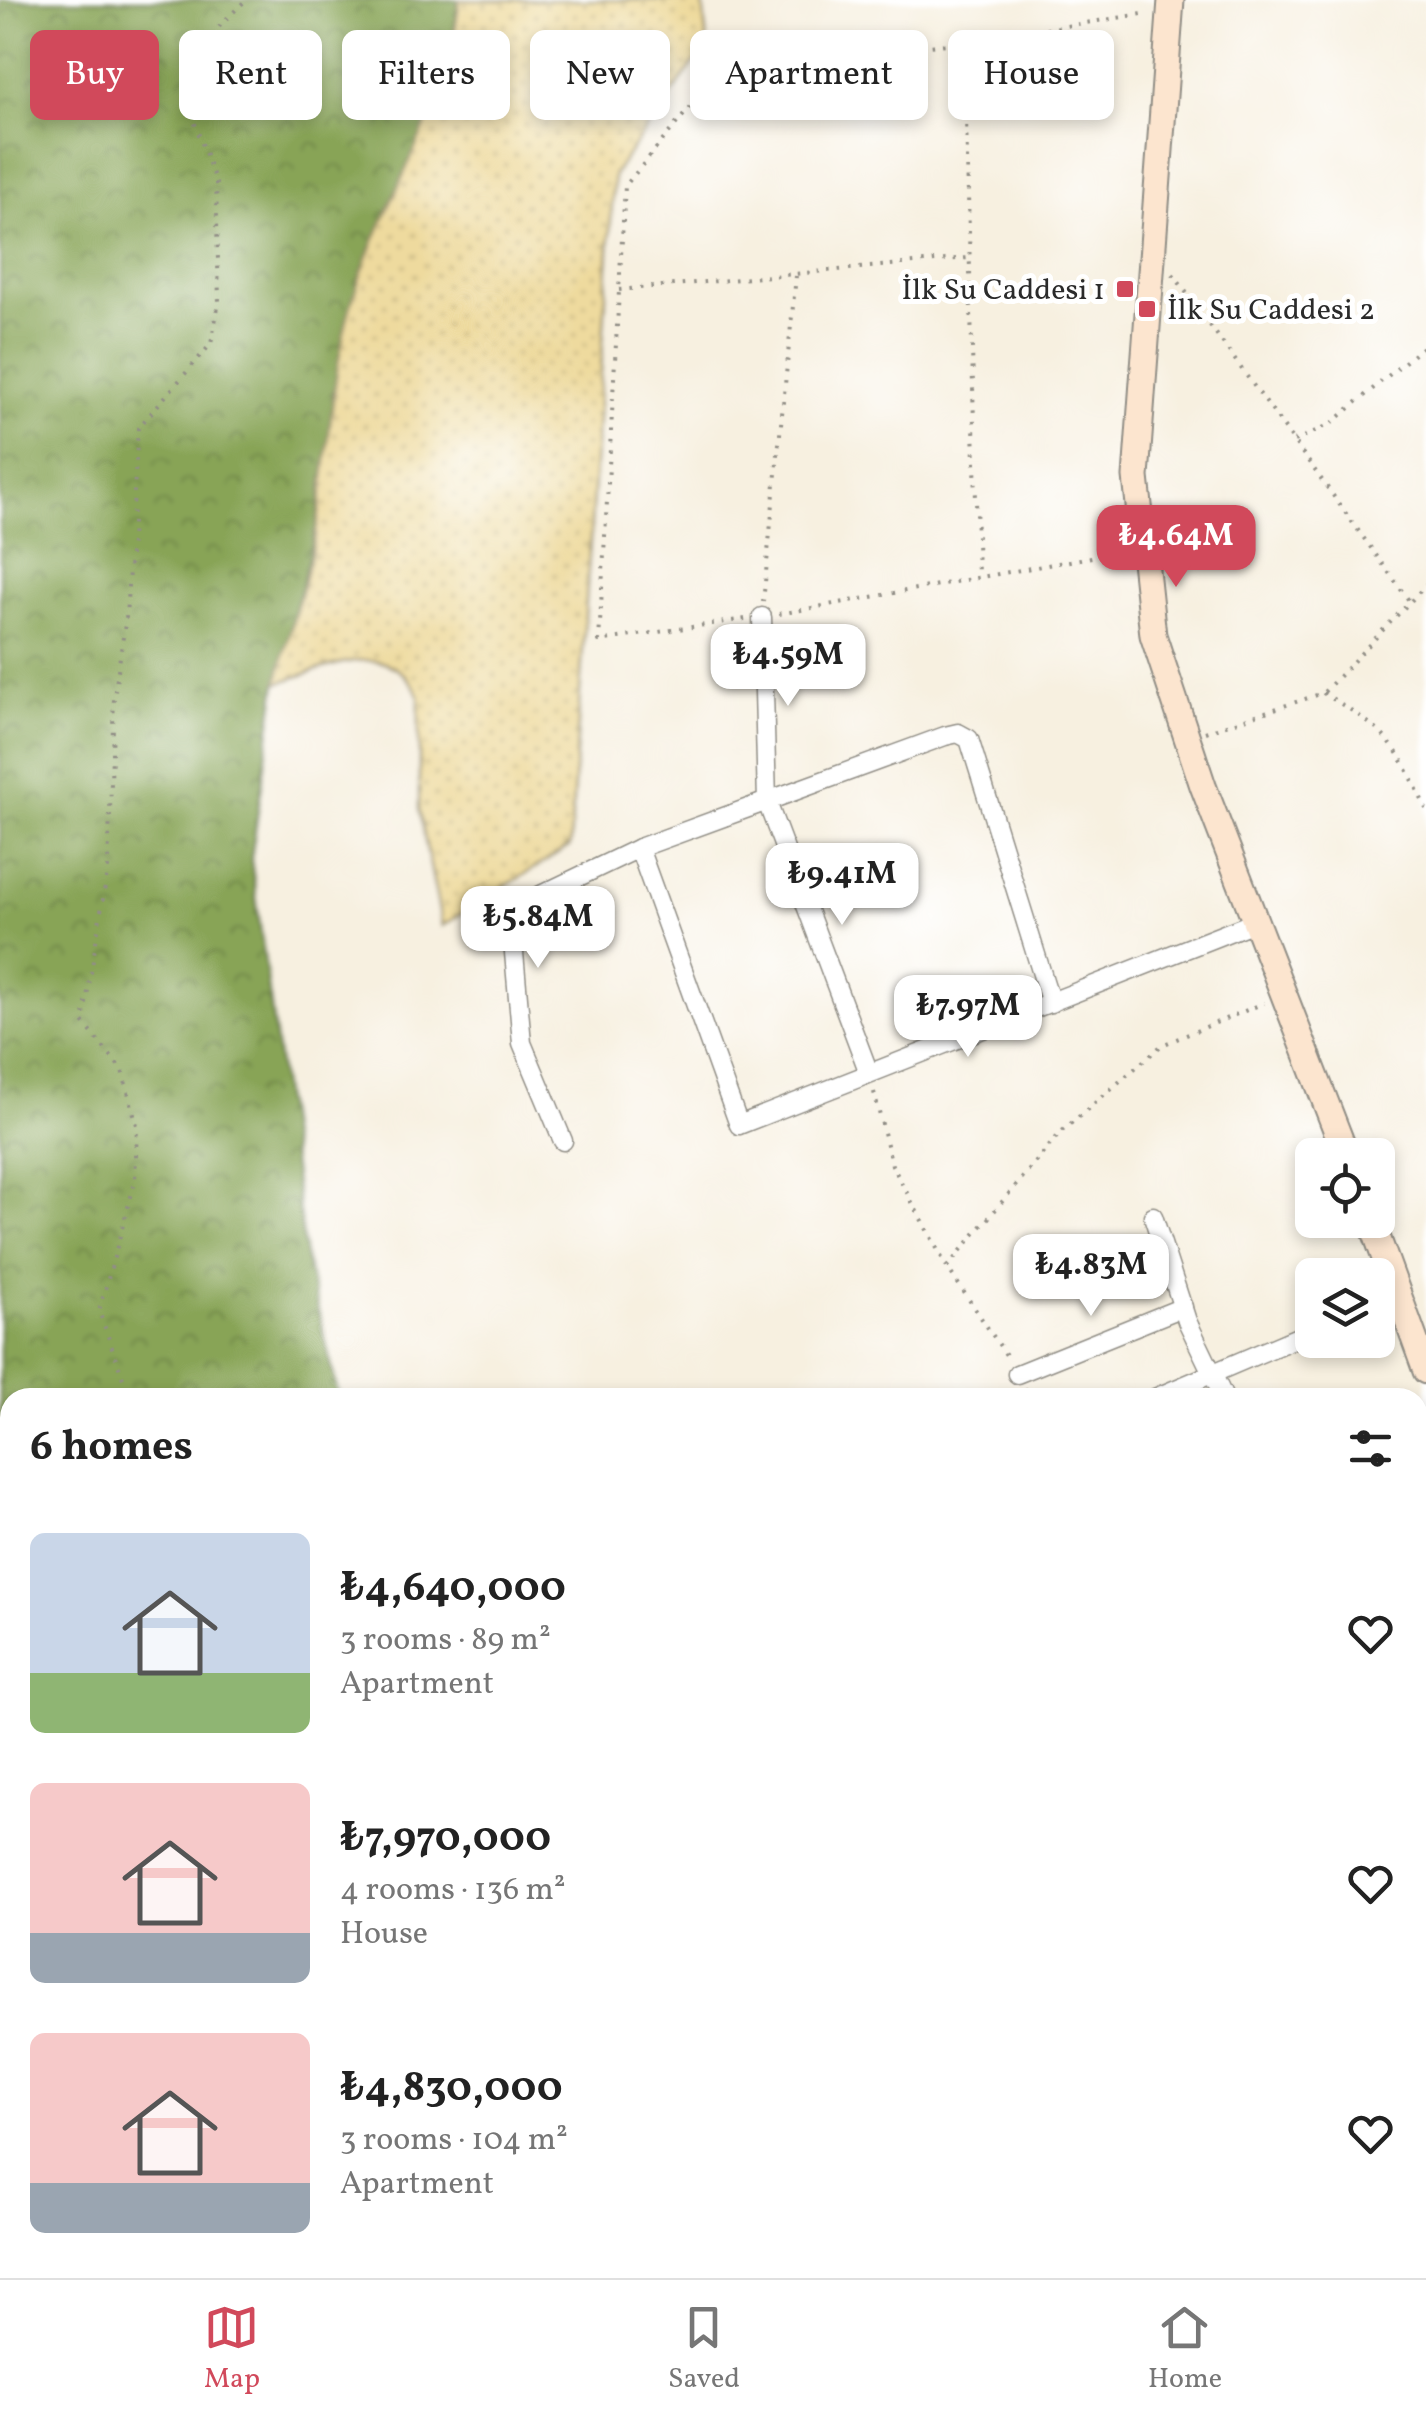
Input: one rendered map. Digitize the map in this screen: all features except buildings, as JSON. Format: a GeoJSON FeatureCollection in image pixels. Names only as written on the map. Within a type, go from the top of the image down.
{"type":"FeatureCollection","features":[{"type":"Feature","properties":{"kind":"street"},"geometry":{"type":"LineString","coordinates":[[1170,5],[1136,477],[1153,635],[1187,738],[1339,1138]]}},
{"type":"Feature","properties":{"kind":"street"},"geometry":{"type":"LineString","coordinates":[[762,617],[767,802],[869,1073]]}},
{"type":"Feature","properties":{"kind":"street"},"geometry":{"type":"LineString","coordinates":[[563,1142],[522,1043],[512,930],[526,902],[639,848],[944,736],[965,734],[1050,1003]]}},
{"type":"Feature","properties":{"kind":"street"},"geometry":{"type":"LineString","coordinates":[[639,848],[739,1125],[1257,921]]}},
{"type":"Feature","properties":{"kind":"street"},"geometry":{"type":"LineString","coordinates":[[1153,1216],[1183,1307],[1220,1388]]}},
{"type":"Feature","properties":{"kind":"street"},"geometry":{"type":"LineString","coordinates":[[1018,1374],[1183,1307]]}},
{"type":"Feature","properties":{"kind":"street"},"geometry":{"type":"LineString","coordinates":[[1395,1315],[1426,1371]]}},
{"type":"Feature","properties":{"kind":"street"},"geometry":{"type":"LineString","coordinates":[[1179,1388],[1295,1338]]}},
{"type":"Feature","properties":{"kind":"path"},"geometry":{"type":"LineString","coordinates":[[126,1388],[99,1311],[135,1182],[137,1124],[122,1070],[84,1022],[108,868],[114,696],[126,617],[138,428],[211,344],[219,302],[216,183],[193,118],[202,53],[221,24],[246,0]]}},
{"type":"Feature","properties":{"kind":"path"},"geometry":{"type":"LineString","coordinates":[[1031,30],[1170,5]]}},
{"type":"Feature","properties":{"kind":"path"},"geometry":{"type":"LineString","coordinates":[[948,44],[721,70],[625,186],[599,641],[762,617],[1143,548]]}},
{"type":"Feature","properties":{"kind":"path"},"geometry":{"type":"LineString","coordinates":[[965,120],[978,578]]}},
{"type":"Feature","properties":{"kind":"path"},"geometry":{"type":"LineString","coordinates":[[619,290],[968,258]]}},
{"type":"Feature","properties":{"kind":"path"},"geometry":{"type":"LineString","coordinates":[[1172,272],[1410,602]]}},
{"type":"Feature","properties":{"kind":"path"},"geometry":{"type":"LineString","coordinates":[[762,617],[796,276]]}},
{"type":"Feature","properties":{"kind":"path"},"geometry":{"type":"LineString","coordinates":[[1294,441],[1331,424],[1426,344]]}},
{"type":"Feature","properties":{"kind":"path"},"geometry":{"type":"LineString","coordinates":[[1187,738],[1323,693],[1426,586]]}},
{"type":"Feature","properties":{"kind":"path"},"geometry":{"type":"LineString","coordinates":[[1323,693],[1365,718],[1400,751],[1426,809]]}},
{"type":"Feature","properties":{"kind":"path"},"geometry":{"type":"LineString","coordinates":[[947,1267],[1061,1132],[1162,1045],[1284,995]]}},
{"type":"Feature","properties":{"kind":"path"},"geometry":{"type":"LineString","coordinates":[[869,1073],[892,1165],[947,1267],[1026,1388]]}},
{"type":"Feature","properties":{"kind":"green space"},"geometry":{"type":"Polygon","coordinates":[[[0,0],[459,0],[454,30],[342,30],[342,120],[428,120],[371,248],[344,336],[317,524],[277,683],[251,859],[305,1256],[337,1388],[0,1388],[0,0]]]}},
{"type":"Feature","properties":{"kind":"sand"},"geometry":{"type":"Polygon","coordinates":[[[459,0],[703,0],[706,30],[690,30],[690,69],[670,96],[670,30],[530,30],[530,120],[653,120],[614,174],[570,846],[442,926],[419,811],[419,695],[406,676],[391,665],[373,661],[335,665],[277,683],[318,520],[345,328],[380,226],[427,120],[510,120],[510,30],[454,30],[459,0]]]}},
{"type":"Feature","properties":{"kind":"place","name":"İlk Su Caddesi 1"},"geometry":{"type":"Point","coordinates":[1125,289]}},
{"type":"Feature","properties":{"kind":"place","name":"İlk Su Caddesi 2"},"geometry":{"type":"Point","coordinates":[1147,309]}}]}
